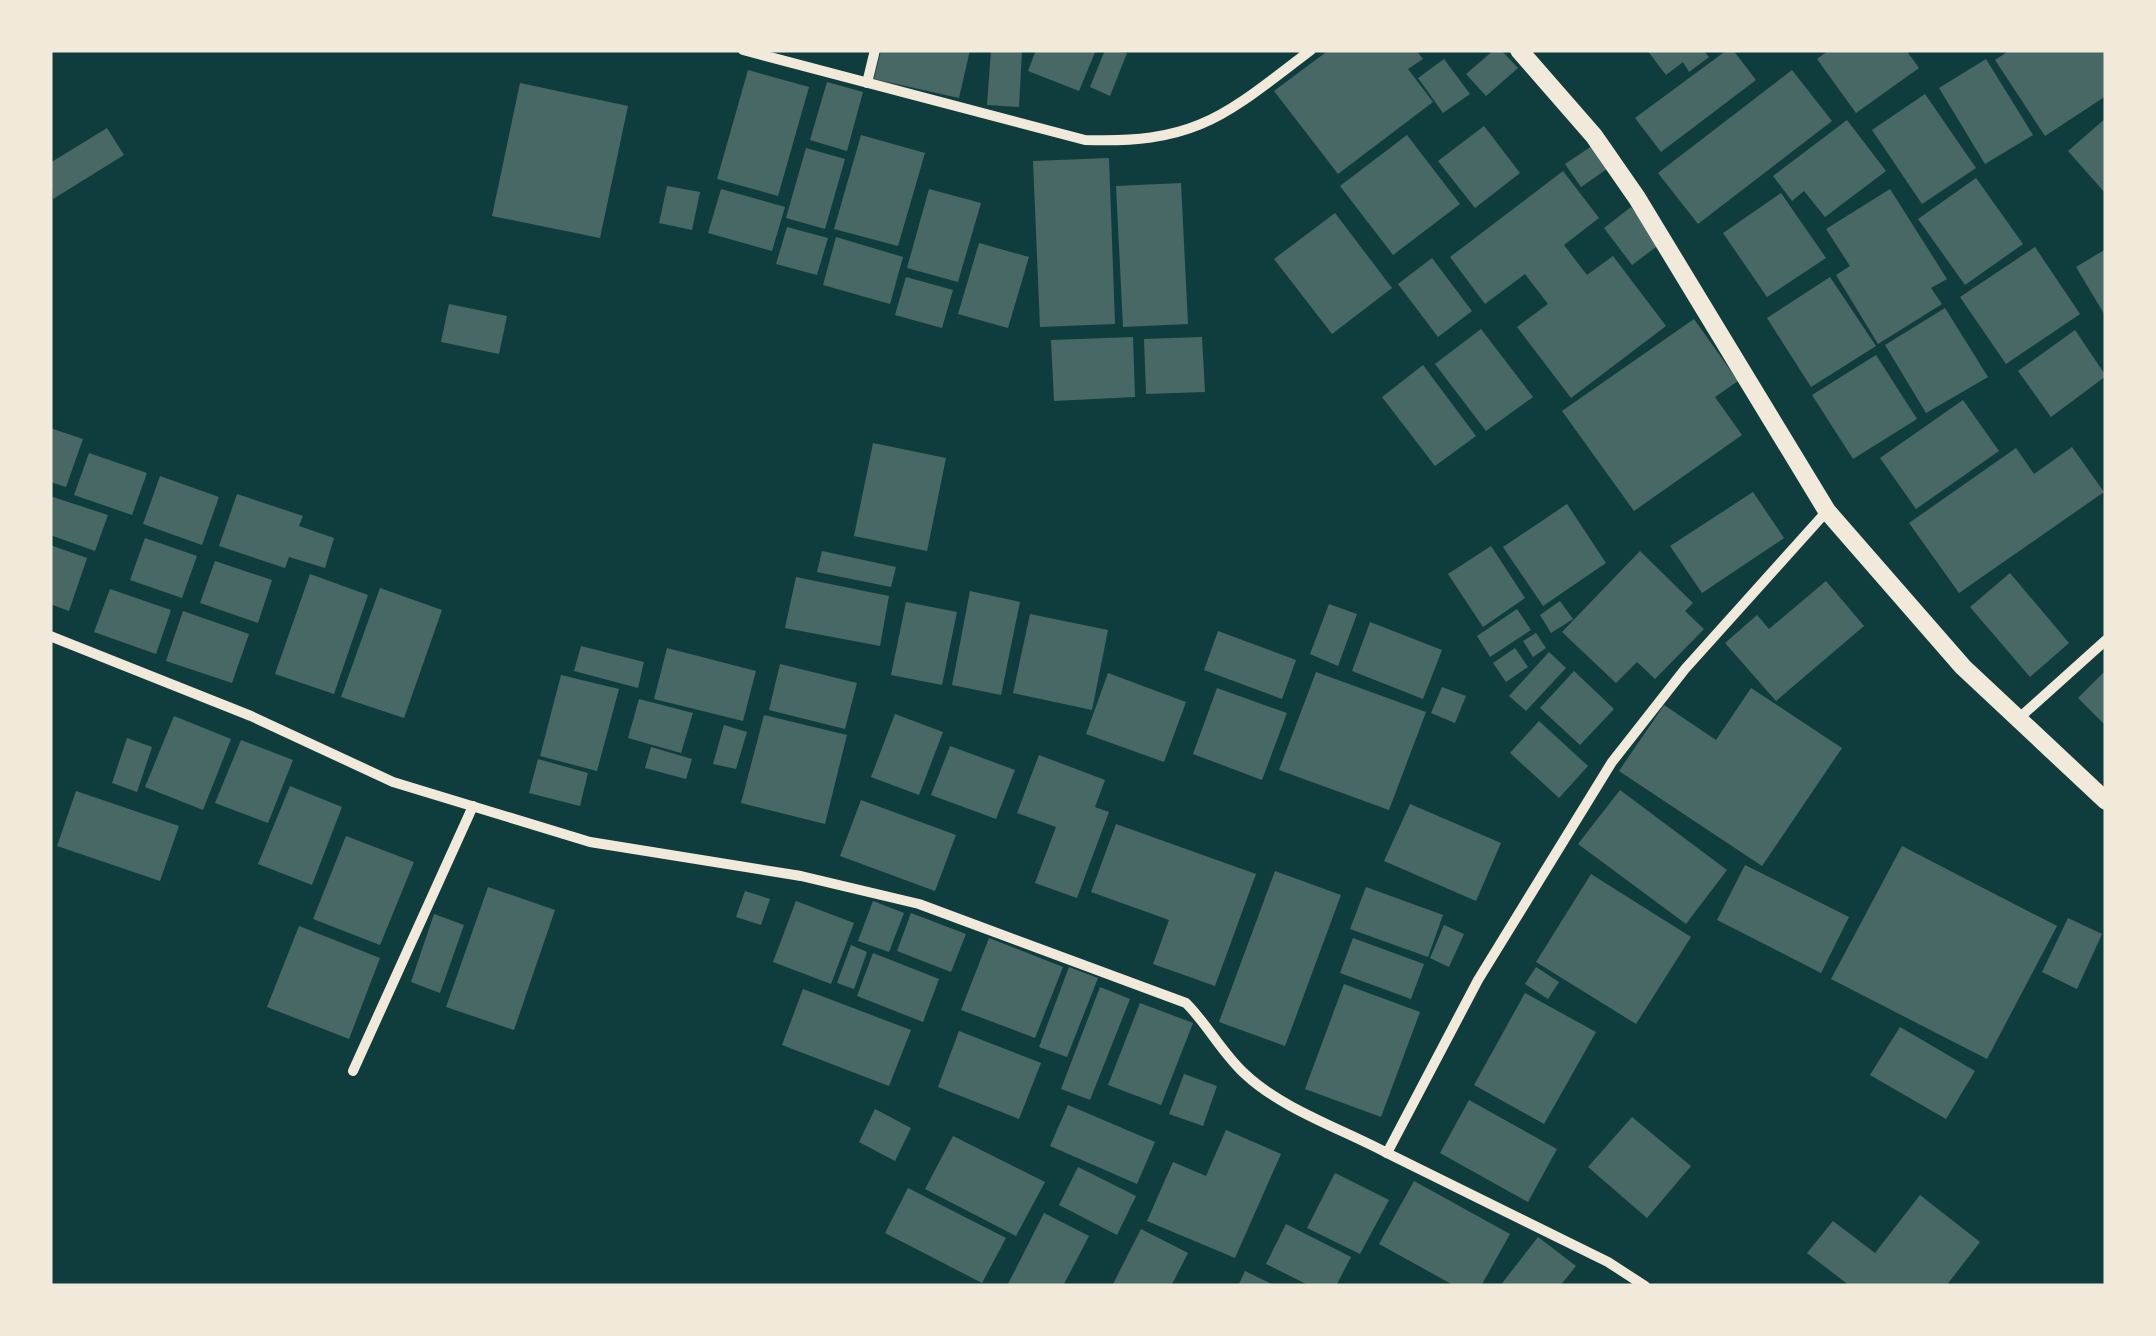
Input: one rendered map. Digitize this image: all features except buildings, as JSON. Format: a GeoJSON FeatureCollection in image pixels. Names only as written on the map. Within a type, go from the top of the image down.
{"type":"FeatureCollection","features":[{"type":"Feature","properties":{"kind":"street"},"geometry":{"type":"LineString","coordinates":[[743,50],[1086,140],[1133,142],[1174,136],[1205,125],[1311,50]]}},
{"type":"Feature","properties":{"kind":"street"},"geometry":{"type":"LineString","coordinates":[[866,83],[875,50]]}},
{"type":"Feature","properties":{"kind":"street"},"geometry":{"type":"LineString","coordinates":[[1518,50],[1594,136],[1636,198],[1827,511],[1963,667],[2106,801]]}},
{"type":"Feature","properties":{"kind":"street"},"geometry":{"type":"LineString","coordinates":[[1387,1153],[1478,980],[1612,762],[1685,669],[1827,511]]}},
{"type":"Feature","properties":{"kind":"street"},"geometry":{"type":"LineString","coordinates":[[50,636],[251,716],[393,782],[590,842],[872,891],[919,904],[1186,1002],[1210,1027],[1243,1073],[1262,1088],[1608,1262],[1646,1286]]}},
{"type":"Feature","properties":{"kind":"street"},"geometry":{"type":"LineString","coordinates":[[2018,719],[2106,640]]}},
{"type":"Feature","properties":{"kind":"street"},"geometry":{"type":"LineString","coordinates":[[352,1071],[473,806]]}}]}
